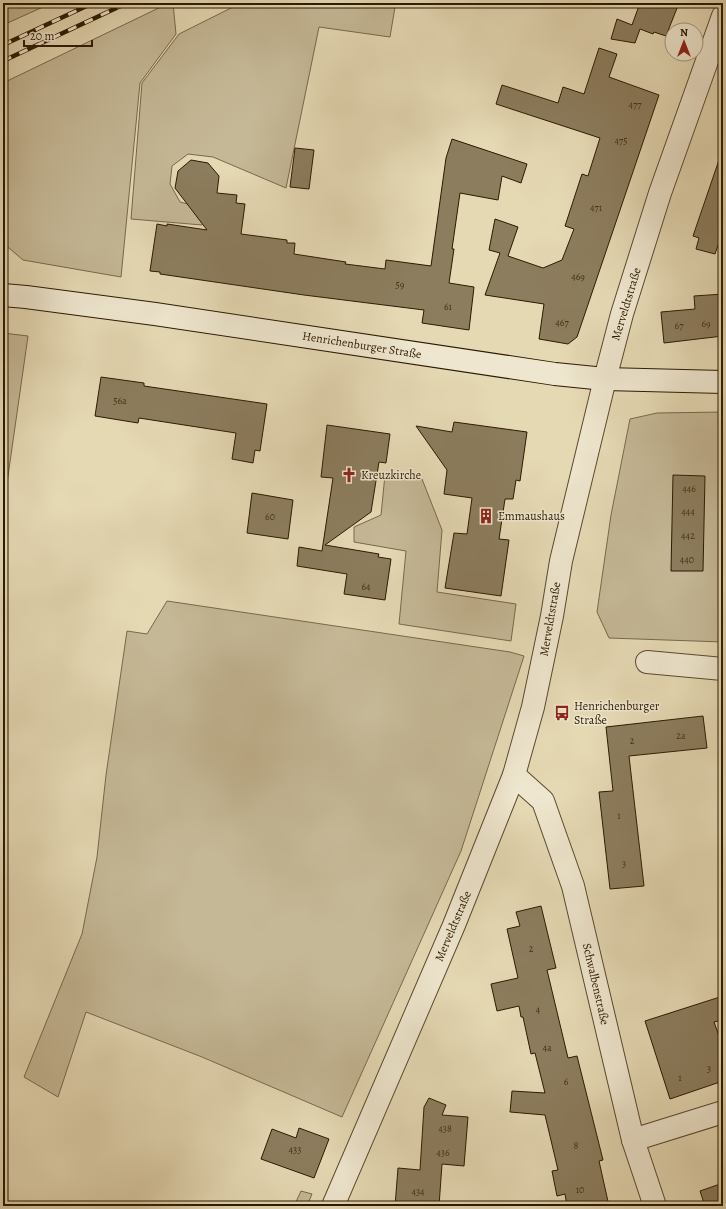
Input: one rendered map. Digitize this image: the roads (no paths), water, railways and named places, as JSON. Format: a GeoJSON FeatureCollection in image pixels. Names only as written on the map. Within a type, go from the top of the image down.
{"type":"FeatureCollection","features":[{"type":"Feature","properties":{"kind":"street","name":"Merveldtstraße"},"geometry":{"type":"LineString","coordinates":[[333,1206],[454,925],[514,775],[533,707],[552,616],[561,561],[622,314],[660,194],[722,23]]}},
{"type":"Feature","properties":{"kind":"street","name":"Henrichenburger Straße"},"geometry":{"type":"LineString","coordinates":[[3,295],[26,296],[141,312],[555,374],[605,379],[723,382]]}},
{"type":"Feature","properties":{"kind":"street"},"geometry":{"type":"LineString","coordinates":[[647,662],[723,669]]}},
{"type":"Feature","properties":{"kind":"street","name":"Schwalbenstraße"},"geometry":{"type":"LineString","coordinates":[[514,775],[543,801],[573,886],[633,1140],[656,1206]]}},
{"type":"Feature","properties":{"kind":"street"},"geometry":{"type":"LineString","coordinates":[[633,1140],[723,1112]]}},
{"type":"Feature","properties":{"kind":"railway"},"geometry":{"type":"LineString","coordinates":[[3,45],[93,3]]}},
{"type":"Feature","properties":{"kind":"railway"},"geometry":{"type":"LineString","coordinates":[[3,61],[127,3]]}},
{"type":"Feature","properties":{"kind":"place","name":"Kreuzkirche"},"geometry":{"type":"Point","coordinates":[349,475]}},
{"type":"Feature","properties":{"kind":"place","name":"Emmaushaus"},"geometry":{"type":"Point","coordinates":[486,516]}},
{"type":"Feature","properties":{"kind":"place","name":"Henrichenburger Straße"},"geometry":{"type":"Point","coordinates":[562,713]}}]}
